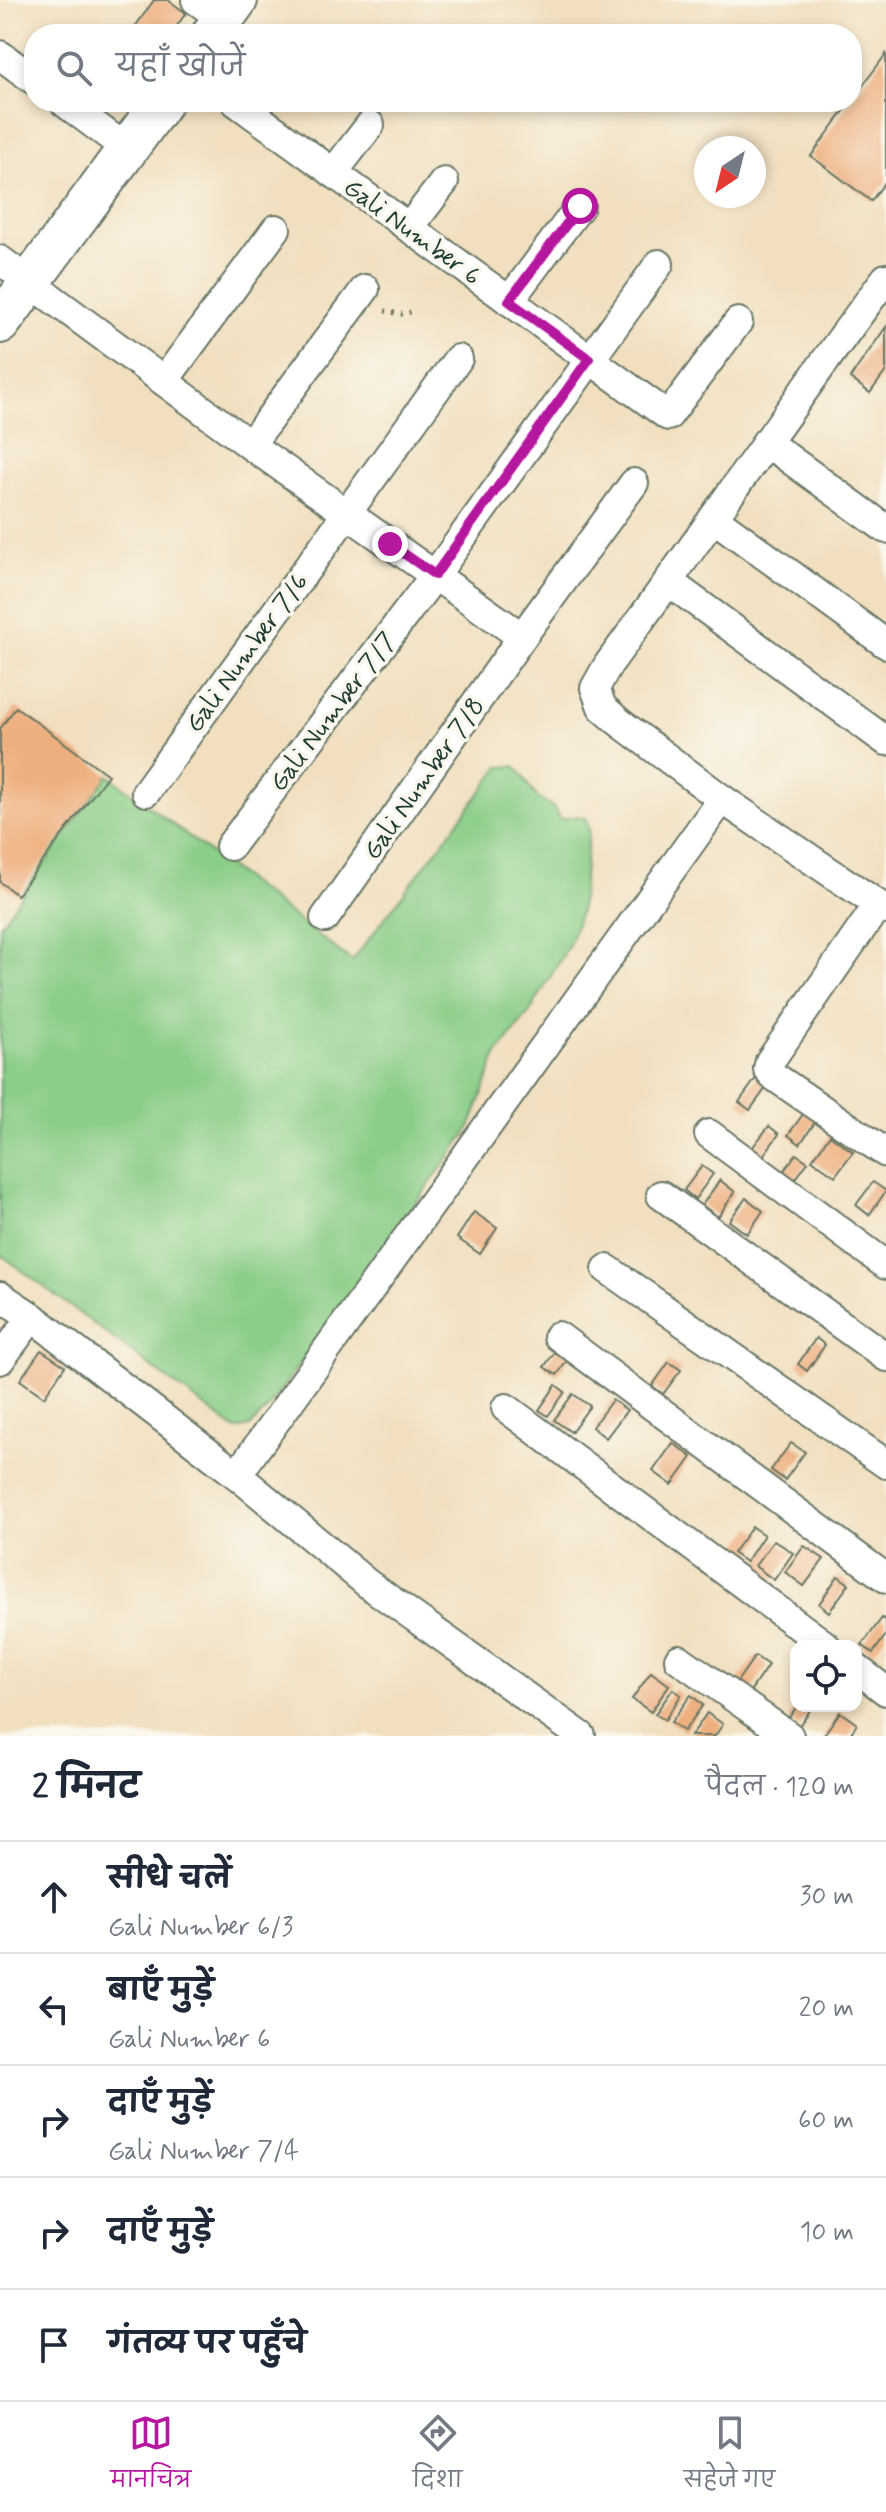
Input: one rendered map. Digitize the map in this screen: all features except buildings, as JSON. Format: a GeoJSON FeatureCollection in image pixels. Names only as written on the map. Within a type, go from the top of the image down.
{"type":"FeatureCollection","features":[{"type":"Feature","properties":{"kind":"street"},"geometry":{"type":"LineString","coordinates":[[0,55],[24,73]]}},
{"type":"Feature","properties":{"kind":"street"},"geometry":{"type":"LineString","coordinates":[[77,112],[127,149]]}},
{"type":"Feature","properties":{"kind":"street"},"geometry":{"type":"LineString","coordinates":[[0,323],[15,271],[127,149],[155,112]]}},
{"type":"Feature","properties":{"kind":"street","name":"Gali Number 6"},"geometry":{"type":"LineString","coordinates":[[250,112],[668,416],[738,322]]}},
{"type":"Feature","properties":{"kind":"street"},"geometry":{"type":"LineString","coordinates":[[333,173],[370,125]]}},
{"type":"Feature","properties":{"kind":"street"},"geometry":{"type":"LineString","coordinates":[[409,228],[444,182]]}},
{"type":"Feature","properties":{"kind":"street"},"geometry":{"type":"LineString","coordinates":[[509,301],[580,206]]}},
{"type":"Feature","properties":{"kind":"street"},"geometry":{"type":"LineString","coordinates":[[164,381],[276,229]]}},
{"type":"Feature","properties":{"kind":"street","name":"Gali Number 7/7"},"geometry":{"type":"LineString","coordinates":[[230,846],[435,575],[659,264]]}},
{"type":"Feature","properties":{"kind":"street"},"geometry":{"type":"LineString","coordinates":[[15,271],[250,445],[522,637]]}},
{"type":"Feature","properties":{"kind":"street"},"geometry":{"type":"LineString","coordinates":[[250,445],[365,289]]}},
{"type":"Feature","properties":{"kind":"street"},"geometry":{"type":"LineString","coordinates":[[881,295],[766,442],[715,519],[608,665],[595,688],[602,707],[619,722],[722,799],[882,908],[770,1061],[768,1069],[772,1075],[886,1153]]}},
{"type":"Feature","properties":{"kind":"street","name":"Gali Number 7/6"},"geometry":{"type":"LineString","coordinates":[[146,792],[458,359]]}},
{"type":"Feature","properties":{"kind":"street"},"geometry":{"type":"LineString","coordinates":[[766,442],[884,524]]}},
{"type":"Feature","properties":{"kind":"street","name":"Gali Number 7/8"},"geometry":{"type":"LineString","coordinates":[[325,918],[634,483]]}},
{"type":"Feature","properties":{"kind":"street"},"geometry":{"type":"LineString","coordinates":[[715,519],[886,644]]}},
{"type":"Feature","properties":{"kind":"street"},"geometry":{"type":"LineString","coordinates":[[669,582],[886,741]]}},
{"type":"Feature","properties":{"kind":"street"},"geometry":{"type":"LineString","coordinates":[[237,1475],[722,799]]}},
{"type":"Feature","properties":{"kind":"street"},"geometry":{"type":"LineString","coordinates":[[709,1134],[886,1265]]}},
{"type":"Feature","properties":{"kind":"street"},"geometry":{"type":"LineString","coordinates":[[661,1195],[886,1357]]}},
{"type":"Feature","properties":{"kind":"street"},"geometry":{"type":"LineString","coordinates":[[607,1269],[886,1464]]}},
{"type":"Feature","properties":{"kind":"street"},"geometry":{"type":"LineString","coordinates":[[0,1296],[32,1317],[237,1475],[368,1584],[581,1736]]}},
{"type":"Feature","properties":{"kind":"street"},"geometry":{"type":"LineString","coordinates":[[0,1360],[32,1317]]}},
{"type":"Feature","properties":{"kind":"street"},"geometry":{"type":"LineString","coordinates":[[558,1336],[886,1578]]}},
{"type":"Feature","properties":{"kind":"street"},"geometry":{"type":"LineString","coordinates":[[506,1408],[818,1640]]}},
{"type":"Feature","properties":{"kind":"street"},"geometry":{"type":"LineString","coordinates":[[679,1659],[789,1736]]}},
{"type":"Feature","properties":{"kind":"street"},"geometry":{"type":"LineString","coordinates":[[862,1673],[886,1691]]}},
{"type":"Feature","properties":{"kind":"green space"},"geometry":{"type":"Polygon","coordinates":[[[515,766],[534,793],[555,809],[561,819],[578,816],[586,819],[589,831],[580,912],[569,945],[531,1010],[497,1054],[470,1128],[267,1409],[250,1427],[236,1430],[0,1254],[0,925],[108,775],[352,961],[500,767],[515,766]]]}},
{"type":"Feature","properties":{"kind":"route"},"geometry":{"type":"LineString","coordinates":[[390,544],[435,575],[589,359],[509,301],[580,206]]}}]}
